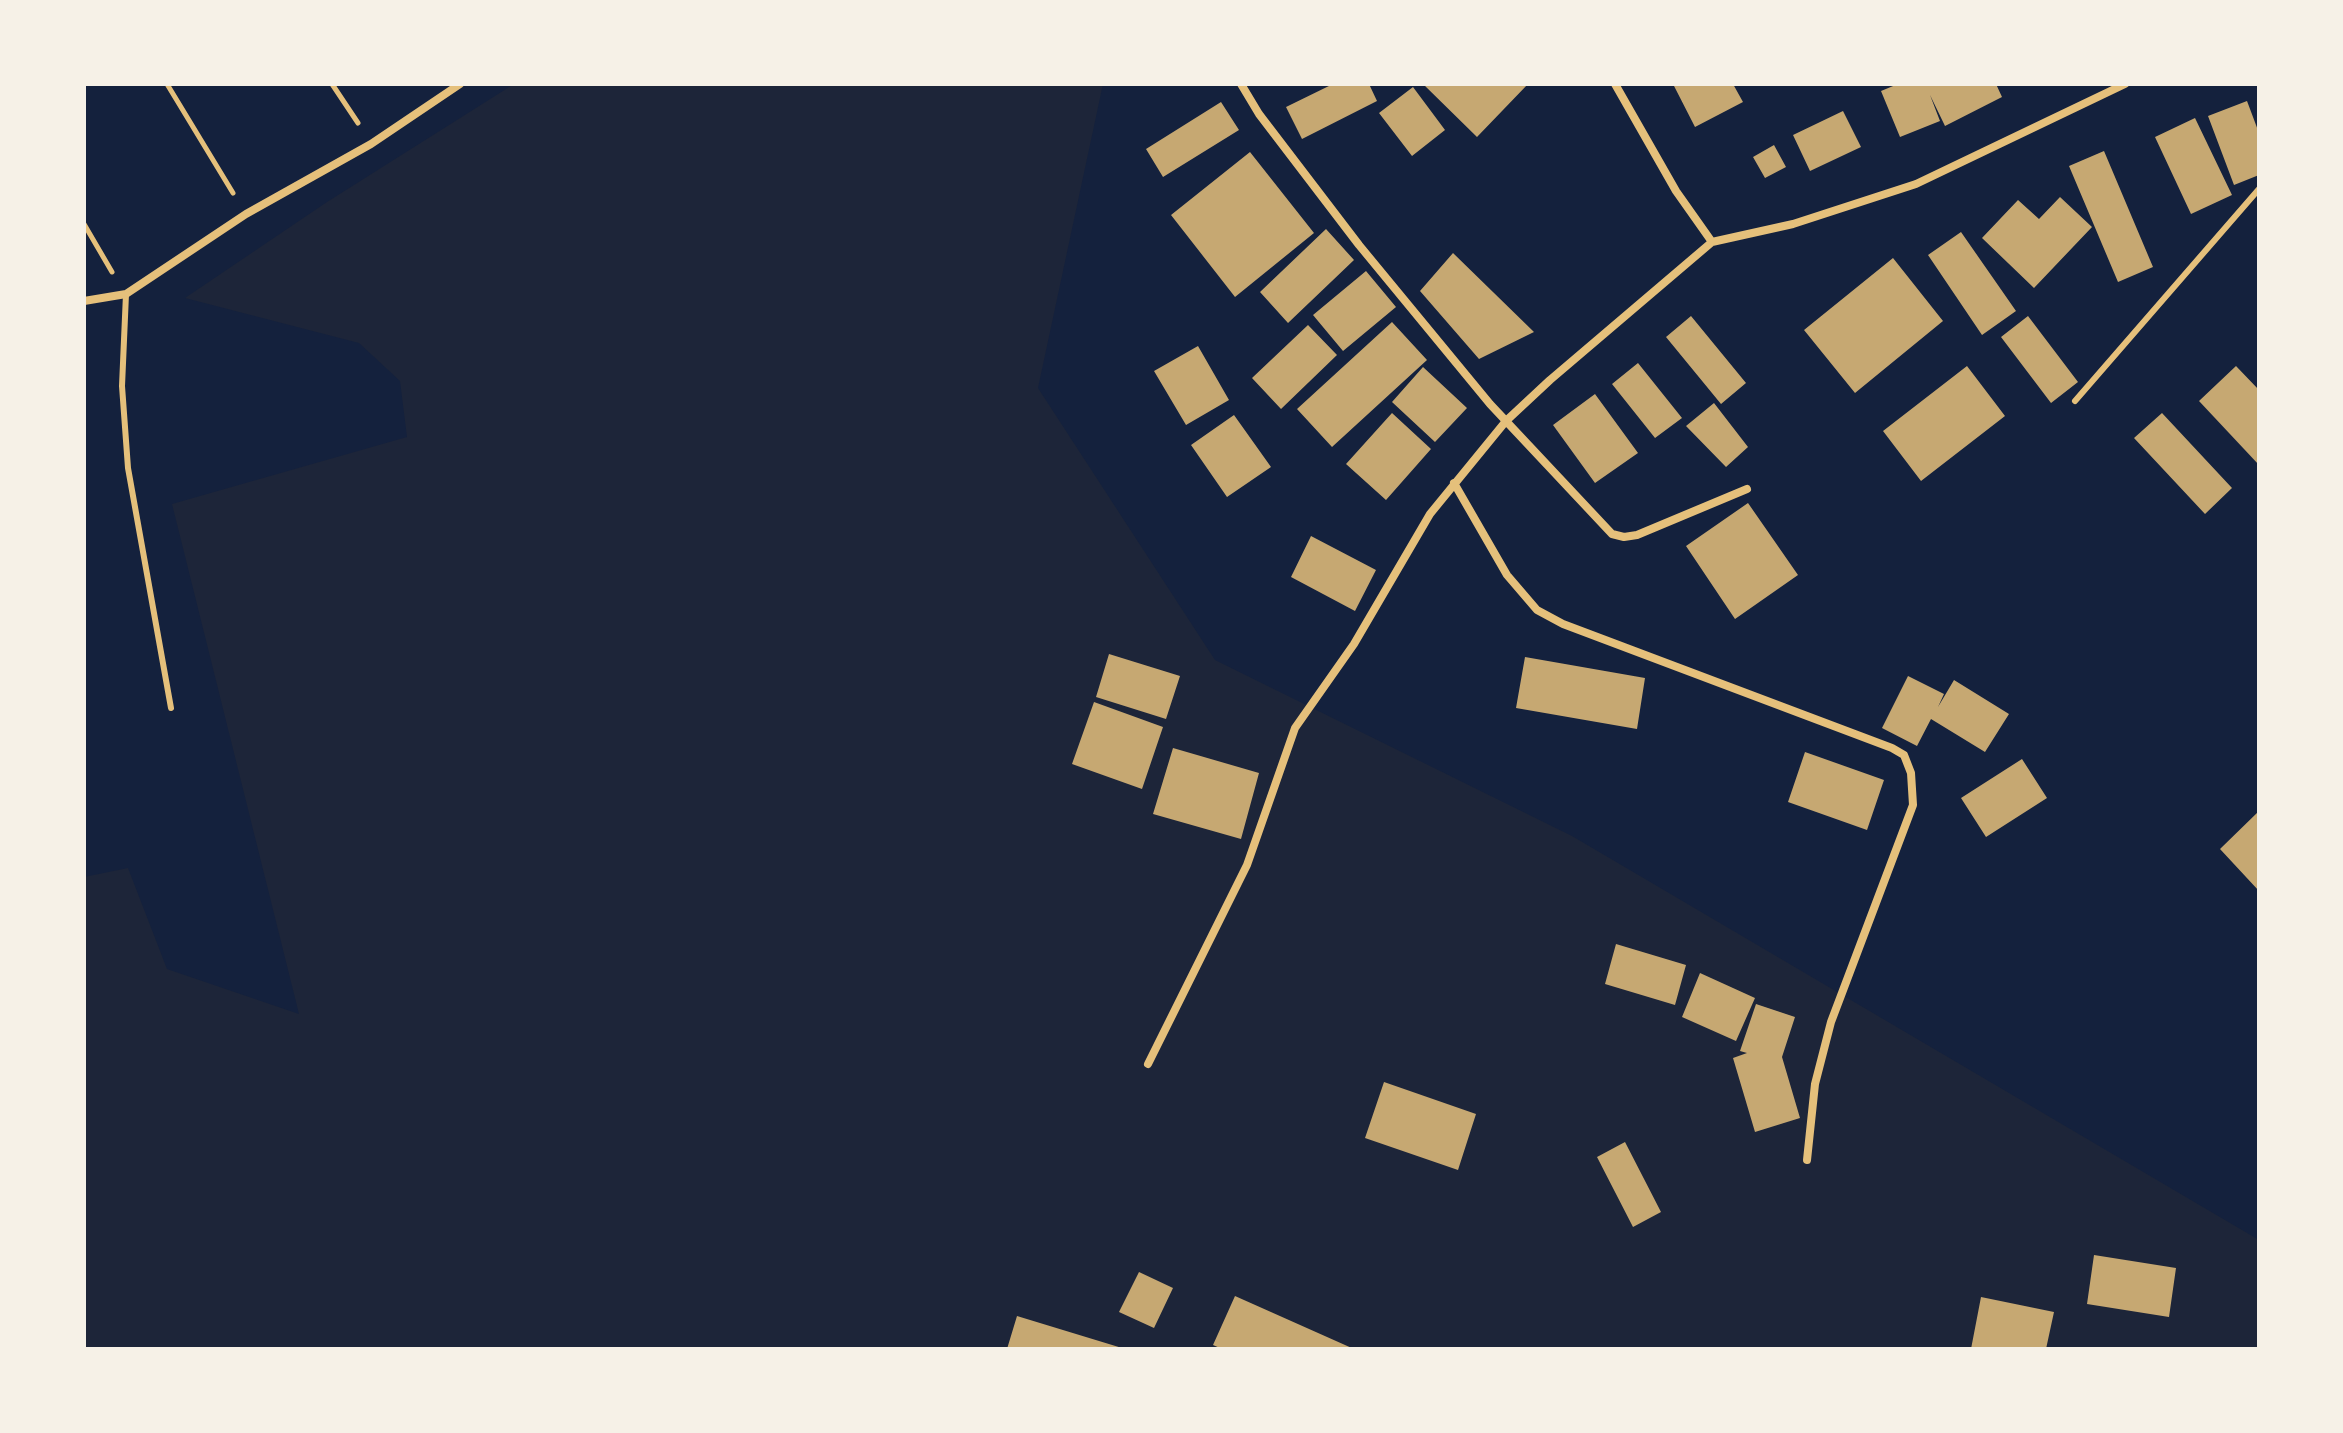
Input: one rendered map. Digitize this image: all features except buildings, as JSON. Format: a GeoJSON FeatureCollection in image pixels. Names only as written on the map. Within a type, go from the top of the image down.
{"type":"FeatureCollection","features":[{"type":"Feature","properties":{"kind":"street"},"geometry":{"type":"LineString","coordinates":[[84,301],[126,294],[246,214],[371,144],[460,84]]}},
{"type":"Feature","properties":{"kind":"street"},"geometry":{"type":"LineString","coordinates":[[1241,84],[1259,114],[1359,245],[1506,421],[1612,534],[1624,537],[1637,535],[1747,489]]}},
{"type":"Feature","properties":{"kind":"street"},"geometry":{"type":"LineString","coordinates":[[1615,84],[1676,191],[1712,242]]}},
{"type":"Feature","properties":{"kind":"street"},"geometry":{"type":"LineString","coordinates":[[1148,1064],[1247,865],[1295,728],[1354,644],[1430,514],[1506,421],[1712,242],[1793,224],[1916,184],[2125,84]]}},
{"type":"Feature","properties":{"kind":"street"},"geometry":{"type":"LineString","coordinates":[[1454,483],[1507,575],[1537,610],[1563,624],[1904,755],[1911,773],[1913,805],[1831,1022],[1815,1084],[1807,1160]]}},
{"type":"Feature","properties":{"kind":"lane"},"geometry":{"type":"LineString","coordinates":[[2075,401],[2259,189]]}},
{"type":"Feature","properties":{"kind":"lane"},"geometry":{"type":"LineString","coordinates":[[126,294],[122,386],[128,468],[171,708]]}},
{"type":"Feature","properties":{"kind":"path"},"geometry":{"type":"LineString","coordinates":[[167,84],[246,214]]}},
{"type":"Feature","properties":{"kind":"path"},"geometry":{"type":"LineString","coordinates":[[332,84],[371,144]]}},
{"type":"Feature","properties":{"kind":"path"},"geometry":{"type":"LineString","coordinates":[[84,224],[126,294]]}},
{"type":"Feature","properties":{"kind":"shaded area"},"geometry":{"type":"Polygon","coordinates":[[[514,84],[1103,84],[1038,388],[1215,660],[1572,836],[2259,1240],[2259,1349],[84,1349],[84,877],[128,868],[167,969],[299,1014],[172,504],[407,437],[400,381],[359,343],[185,298],[327,202],[514,84]]]}}]}
